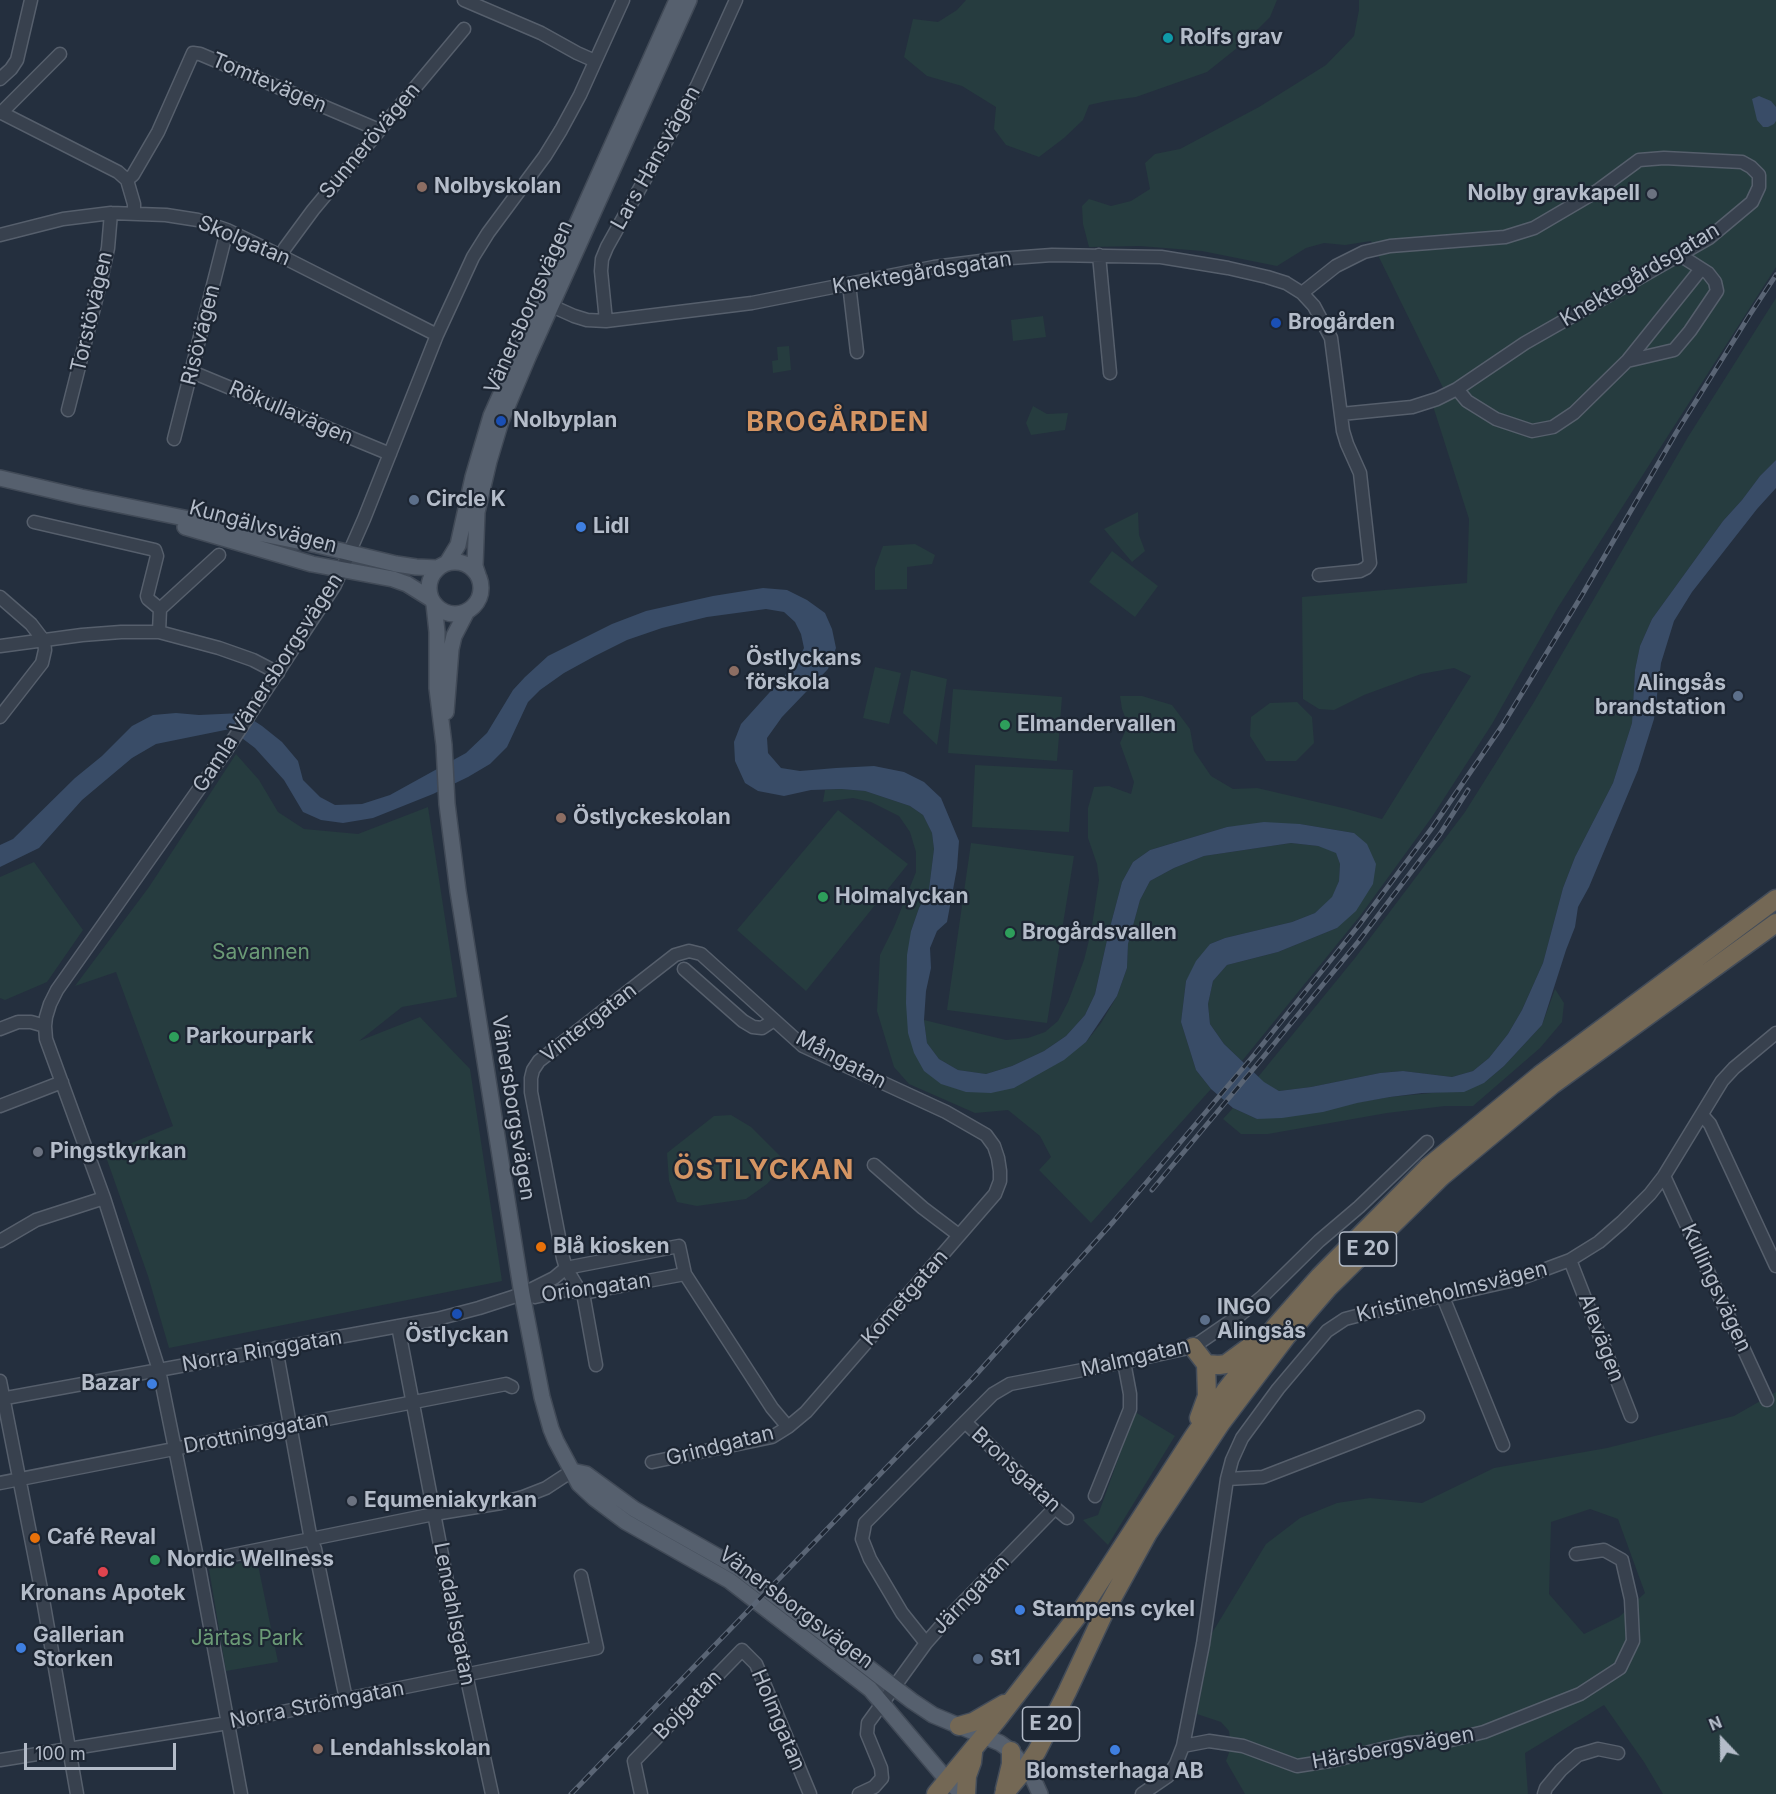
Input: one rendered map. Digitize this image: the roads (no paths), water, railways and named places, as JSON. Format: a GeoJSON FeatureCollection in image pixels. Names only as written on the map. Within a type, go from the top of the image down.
{"type":"FeatureCollection","features":[{"type":"Feature","properties":{"kind":"highway","name":"E 20"},"geometry":{"type":"LineString","coordinates":[[941,1787],[1079,1614],[1226,1390],[1275,1327],[1320,1276],[1428,1167],[1540,1075],[1776,899]]}},
{"type":"Feature","properties":{"kind":"highway","name":"E 20"},"geometry":{"type":"LineString","coordinates":[[1003,1794],[1037,1752],[1104,1613],[1148,1533],[1221,1423],[1286,1337],[1322,1295],[1441,1177],[1552,1085],[1776,923]]}},
{"type":"Feature","properties":{"kind":"highway"},"geometry":{"type":"LineString","coordinates":[[1206,1364],[1226,1364],[1275,1327]]}},
{"type":"Feature","properties":{"kind":"highway"},"geometry":{"type":"LineString","coordinates":[[1193,1347],[1206,1364],[1206,1396],[1194,1436]]}},
{"type":"Feature","properties":{"kind":"highway"},"geometry":{"type":"LineString","coordinates":[[959,1726],[973,1722],[1013,1699]]}},
{"type":"Feature","properties":{"kind":"highway"},"geometry":{"type":"LineString","coordinates":[[964,1794],[978,1742]]}},
{"type":"Feature","properties":{"kind":"highway"},"geometry":{"type":"LineString","coordinates":[[1003,1794],[1011,1764],[1011,1751]]}},
{"type":"Feature","properties":{"kind":"main road","name":"Vänersborgsvägen"},"geometry":{"type":"LineString","coordinates":[[478,575],[475,566],[477,512],[501,421],[547,303],[677,0]]}},
{"type":"Feature","properties":{"kind":"main road","name":"Vänersborgsvägen"},"geometry":{"type":"LineString","coordinates":[[443,565],[458,545],[473,477],[491,416],[547,303],[689,0]]}},
{"type":"Feature","properties":{"kind":"main road","name":"Kungälvsvägen"},"geometry":{"type":"LineString","coordinates":[[0,478],[406,566],[443,565]]}},
{"type":"Feature","properties":{"kind":"main road","name":"Kungälvsvägen"},"geometry":{"type":"LineString","coordinates":[[81,497],[312,564],[393,579],[407,584],[433,602]]}},
{"type":"Feature","properties":{"kind":"main road"},"geometry":{"type":"LineString","coordinates":[[453,562],[465,564],[478,575],[480,594],[467,611],[450,614],[441,610],[433,602],[429,586],[434,573],[443,565],[453,562]]}},
{"type":"Feature","properties":{"kind":"main road","name":"Vänersborgsvägen"},"geometry":{"type":"LineString","coordinates":[[433,602],[437,632],[437,688],[444,745],[447,804],[458,891],[522,1294],[550,1429],[579,1484],[600,1503],[626,1522],[736,1585],[870,1689],[941,1787],[964,1794]]}},
{"type":"Feature","properties":{"kind":"main road","name":"Vänersborgsvägen"},"geometry":{"type":"LineString","coordinates":[[444,745],[451,649],[454,636],[467,611]]}},
{"type":"Feature","properties":{"kind":"main road","name":"Vänersborgsvägen"},"geometry":{"type":"LineString","coordinates":[[572,1471],[586,1474],[634,1509],[740,1569],[933,1715],[959,1726],[978,1742],[1000,1743],[1011,1751],[1031,1774],[1040,1794]]}},
{"type":"Feature","properties":{"kind":"street"},"geometry":{"type":"LineString","coordinates":[[0,80],[17,60],[31,0]]}},
{"type":"Feature","properties":{"kind":"street"},"geometry":{"type":"LineString","coordinates":[[464,0],[541,33],[595,61]]}},
{"type":"Feature","properties":{"kind":"street","name":"Gamla Vänersborgsvägen"},"geometry":{"type":"LineString","coordinates":[[242,1794],[159,1370],[104,1198],[46,1039],[45,1026],[50,1004],[57,990],[232,742],[335,585],[437,335],[473,257],[545,156],[580,95],[623,0]]}},
{"type":"Feature","properties":{"kind":"street","name":"Lars Hansvägen"},"geometry":{"type":"LineString","coordinates":[[606,321],[601,271],[604,253],[697,86],[736,0]]}},
{"type":"Feature","properties":{"kind":"street","name":"Sunnerövägen"},"geometry":{"type":"LineString","coordinates":[[281,256],[313,210],[464,29]]}},
{"type":"Feature","properties":{"kind":"street","name":"Tomtevägen"},"geometry":{"type":"LineString","coordinates":[[127,180],[133,175],[158,132],[193,53],[210,58],[379,130]]}},
{"type":"Feature","properties":{"kind":"street"},"geometry":{"type":"LineString","coordinates":[[60,54],[0,112],[118,172],[127,180],[134,204],[134,213]]}},
{"type":"Feature","properties":{"kind":"street","name":"Knektegårdsgatan"},"geometry":{"type":"LineString","coordinates":[[1302,293],[1336,266],[1364,252],[1390,246],[1505,237],[1534,228],[1597,191],[1639,160],[1664,158],[1742,162],[1759,175],[1759,188],[1752,202],[1709,238],[1525,343],[1457,389],[1437,399],[1412,407],[1341,414]]}},
{"type":"Feature","properties":{"kind":"street","name":"Skolgatan"},"geometry":{"type":"LineString","coordinates":[[0,235],[63,219],[111,213],[166,215],[198,220],[227,230],[437,335]]}},
{"type":"Feature","properties":{"kind":"street","name":"Torstövägen"},"geometry":{"type":"LineString","coordinates":[[68,410],[108,248],[111,213]]}},
{"type":"Feature","properties":{"kind":"street","name":"Risövägen"},"geometry":{"type":"LineString","coordinates":[[174,439],[227,230]]}},
{"type":"Feature","properties":{"kind":"street"},"geometry":{"type":"LineString","coordinates":[[1628,361],[1674,350],[1717,291],[1715,282],[1708,273],[1686,259],[1682,253]]}},
{"type":"Feature","properties":{"kind":"street","name":"Knektegårdsgatan"},"geometry":{"type":"LineString","coordinates":[[547,303],[587,320],[606,321],[752,303],[923,269],[997,259],[1052,255],[1161,257],[1228,268],[1286,283],[1302,293],[1318,314],[1331,338],[1347,444],[1360,473],[1370,563],[1360,571],[1319,575]]}},
{"type":"Feature","properties":{"kind":"street"},"geometry":{"type":"LineString","coordinates":[[1099,255],[1110,373]]}},
{"type":"Feature","properties":{"kind":"street"},"geometry":{"type":"LineString","coordinates":[[1457,389],[1467,401],[1496,419],[1532,431],[1553,427],[1574,413],[1628,361],[1701,269]]}},
{"type":"Feature","properties":{"kind":"street"},"geometry":{"type":"LineString","coordinates":[[849,284],[856,352]]}},
{"type":"Feature","properties":{"kind":"street","name":"Rökullavägen"},"geometry":{"type":"LineString","coordinates":[[192,372],[390,454]]}},
{"type":"Feature","properties":{"kind":"street"},"geometry":{"type":"LineString","coordinates":[[34,522],[154,550],[158,556],[147,596],[160,609]]}},
{"type":"Feature","properties":{"kind":"street"},"geometry":{"type":"LineString","coordinates":[[159,632],[160,609],[219,555]]}},
{"type":"Feature","properties":{"kind":"street"},"geometry":{"type":"LineString","coordinates":[[0,597],[31,624],[44,641],[45,651],[42,663],[0,717]]}},
{"type":"Feature","properties":{"kind":"street"},"geometry":{"type":"LineString","coordinates":[[0,646],[101,634],[159,632],[219,648],[253,660],[278,673]]}},
{"type":"Feature","properties":{"kind":"street","name":"Mångatan"},"geometry":{"type":"LineString","coordinates":[[689,951],[701,954],[803,1046],[946,1112],[986,1135],[994,1146],[998,1158]]}},
{"type":"Feature","properties":{"kind":"street","name":"Vintergatan"},"geometry":{"type":"LineString","coordinates":[[596,1365],[581,1293],[566,1268],[563,1258],[531,1092],[531,1078],[539,1061],[675,955],[689,951]]}},
{"type":"Feature","properties":{"kind":"street"},"geometry":{"type":"LineString","coordinates":[[684,969],[743,1021],[753,1027],[762,1028],[774,1020]]}},
{"type":"Feature","properties":{"kind":"street"},"geometry":{"type":"LineString","coordinates":[[0,1029],[18,1022],[31,1022],[45,1026]]}},
{"type":"Feature","properties":{"kind":"street","name":"Kristineholmsvägen"},"geometry":{"type":"LineString","coordinates":[[1142,1794],[1168,1776],[1183,1746],[1202,1650],[1227,1479],[1232,1460],[1242,1438],[1278,1389],[1327,1331],[1345,1319],[1519,1279],[1570,1260],[1599,1242],[1650,1194],[1664,1176],[1728,1075],[1776,1033]]}},
{"type":"Feature","properties":{"kind":"street"},"geometry":{"type":"LineString","coordinates":[[0,1106],[62,1082]]}},
{"type":"Feature","properties":{"kind":"street"},"geometry":{"type":"LineString","coordinates":[[1702,1115],[1710,1124],[1776,1266]]}},
{"type":"Feature","properties":{"kind":"street","name":"Malmgatan"},"geometry":{"type":"LineString","coordinates":[[926,1643],[902,1613],[870,1559],[862,1539],[865,1523],[993,1394],[1010,1384],[1193,1347],[1262,1297],[1427,1142]]}},
{"type":"Feature","properties":{"kind":"street","name":"Kometgatan"},"geometry":{"type":"LineString","coordinates":[[788,1427],[806,1412],[995,1194],[1000,1180],[998,1158]]}},
{"type":"Feature","properties":{"kind":"street"},"geometry":{"type":"LineString","coordinates":[[874,1165],[923,1208],[956,1233]]}},
{"type":"Feature","properties":{"kind":"street","name":"Kullingsvägen"},"geometry":{"type":"LineString","coordinates":[[1664,1176],[1767,1400]]}},
{"type":"Feature","properties":{"kind":"street"},"geometry":{"type":"LineString","coordinates":[[0,1241],[36,1220],[104,1198]]}},
{"type":"Feature","properties":{"kind":"street","name":"Oriongatan"},"geometry":{"type":"LineString","coordinates":[[522,1294],[554,1278],[566,1268],[679,1246],[685,1274],[772,1408],[788,1427]]}},
{"type":"Feature","properties":{"kind":"street","name":"Alevägen"},"geometry":{"type":"LineString","coordinates":[[1570,1260],[1632,1416]]}},
{"type":"Feature","properties":{"kind":"street","name":"Oriongatan"},"geometry":{"type":"LineString","coordinates":[[522,1294],[535,1297],[566,1290],[581,1293],[685,1274]]}},
{"type":"Feature","properties":{"kind":"street","name":"Norra Ringgatan"},"geometry":{"type":"LineString","coordinates":[[2,1399],[398,1326],[479,1308],[522,1294]]}},
{"type":"Feature","properties":{"kind":"street"},"geometry":{"type":"LineString","coordinates":[[1443,1297],[1503,1445]]}},
{"type":"Feature","properties":{"kind":"street","name":"Lendahlsgatan"},"geometry":{"type":"LineString","coordinates":[[398,1326],[466,1675],[492,1794]]}},
{"type":"Feature","properties":{"kind":"street"},"geometry":{"type":"LineString","coordinates":[[276,1348],[311,1540],[315,1549],[346,1699]]}},
{"type":"Feature","properties":{"kind":"street"},"geometry":{"type":"LineString","coordinates":[[1095,1496],[1130,1408],[1130,1394],[1124,1362]]}},
{"type":"Feature","properties":{"kind":"street"},"geometry":{"type":"LineString","coordinates":[[0,1381],[42,1594],[77,1794]]}},
{"type":"Feature","properties":{"kind":"street","name":"Drottninggatan"},"geometry":{"type":"LineString","coordinates":[[0,1483],[506,1384],[512,1387]]}},
{"type":"Feature","properties":{"kind":"street"},"geometry":{"type":"LineString","coordinates":[[1227,1479],[1263,1477],[1418,1417]]}},
{"type":"Feature","properties":{"kind":"street","name":"Bronsgatan"},"geometry":{"type":"LineString","coordinates":[[965,1422],[1067,1518]]}},
{"type":"Feature","properties":{"kind":"street","name":"Grindgatan"},"geometry":{"type":"LineString","coordinates":[[652,1462],[758,1441],[771,1437],[788,1427]]}},
{"type":"Feature","properties":{"kind":"street"},"geometry":{"type":"LineString","coordinates":[[198,1562],[434,1514],[501,1503],[546,1488],[572,1471]]}},
{"type":"Feature","properties":{"kind":"street","name":"Järngatan"},"geometry":{"type":"LineString","coordinates":[[859,1794],[874,1787],[882,1778],[881,1768],[867,1734],[867,1723],[926,1643],[1055,1508]]}},
{"type":"Feature","properties":{"kind":"street","name":"Härsbergsvägen"},"geometry":{"type":"LineString","coordinates":[[1183,1746],[1209,1741],[1243,1746],[1298,1766],[1408,1743],[1451,1740],[1485,1732],[1580,1694],[1620,1668],[1633,1641],[1631,1599],[1622,1560],[1604,1550],[1576,1554]]}},
{"type":"Feature","properties":{"kind":"street","name":"Norra Strömgatan"},"geometry":{"type":"LineString","coordinates":[[0,1760],[228,1723],[597,1648],[581,1576]]}},
{"type":"Feature","properties":{"kind":"street","name":"Bojgatan"},"geometry":{"type":"LineString","coordinates":[[641,1794],[634,1761],[742,1650]]}},
{"type":"Feature","properties":{"kind":"street","name":"Holmgatan"},"geometry":{"type":"LineString","coordinates":[[742,1650],[756,1664],[810,1794]]}},
{"type":"Feature","properties":{"kind":"street"},"geometry":{"type":"LineString","coordinates":[[1544,1794],[1546,1788],[1561,1770],[1578,1755],[1598,1749],[1618,1753]]}},
{"type":"Feature","properties":{"kind":"water"},"geometry":{"type":"Polygon","coordinates":[[[1759,96],[1771,101],[1776,107],[1776,121],[1768,127],[1763,127],[1757,120],[1752,99],[1759,96]]]}},
{"type":"Feature","properties":{"kind":"water"},"geometry":{"type":"Polygon","coordinates":[[[1776,460],[1776,488],[1692,592],[1674,621],[1661,663],[1654,719],[1638,770],[1589,887],[1578,907],[1575,927],[1542,1025],[1504,1066],[1484,1083],[1464,1092],[1422,1093],[1390,1097],[1323,1112],[1257,1119],[1233,1108],[1211,1089],[1196,1070],[1181,1022],[1186,981],[1196,961],[1210,944],[1225,938],[1292,922],[1315,913],[1332,897],[1339,881],[1340,864],[1336,853],[1318,846],[1291,843],[1204,856],[1150,881],[1140,900],[1128,944],[1127,968],[1117,996],[1086,1042],[1064,1060],[1014,1088],[991,1093],[966,1092],[941,1084],[924,1071],[914,1053],[908,1033],[907,955],[911,931],[929,889],[934,849],[932,833],[923,815],[910,806],[865,791],[811,790],[784,796],[758,791],[745,783],[735,761],[734,742],[741,724],[797,662],[804,648],[795,622],[784,612],[766,609],[707,617],[662,628],[627,640],[595,656],[564,673],[540,690],[528,702],[507,747],[490,764],[433,794],[373,818],[343,823],[321,820],[303,812],[284,780],[255,748],[230,729],[156,744],[132,758],[82,800],[39,848],[0,867],[0,845],[13,839],[132,726],[153,715],[242,713],[282,742],[298,761],[303,780],[320,797],[335,805],[362,804],[390,795],[466,753],[487,733],[513,690],[548,656],[612,624],[646,611],[763,588],[787,590],[807,600],[825,613],[832,629],[836,648],[828,669],[782,717],[767,738],[768,753],[781,768],[800,771],[874,766],[904,772],[924,782],[941,798],[959,841],[957,868],[947,922],[937,931],[930,948],[931,968],[926,991],[924,1020],[927,1043],[939,1059],[958,1070],[986,1074],[1012,1066],[1044,1051],[1066,1036],[1085,1015],[1095,994],[1122,882],[1133,862],[1150,850],[1227,827],[1264,822],[1300,824],[1354,833],[1367,844],[1376,864],[1373,884],[1356,911],[1337,928],[1278,952],[1227,965],[1213,981],[1208,1004],[1210,1024],[1224,1044],[1264,1082],[1279,1091],[1403,1071],[1452,1077],[1473,1071],[1489,1058],[1508,1034],[1522,1010],[1543,963],[1563,888],[1575,857],[1613,783],[1632,723],[1635,670],[1640,646],[1652,619],[1723,521],[1776,460]]]}},
{"type":"Feature","properties":{"kind":"railway"},"geometry":{"type":"LineString","coordinates":[[571,1794],[973,1378],[1113,1222],[1254,1055],[1359,925],[1432,828],[1502,726],[1582,595],[1676,433],[1776,275]]}},
{"type":"Feature","properties":{"kind":"railway"},"geometry":{"type":"LineString","coordinates":[[1152,1190],[1358,942],[1440,834],[1468,790]]}},
{"type":"Feature","properties":{"kind":"place","name":"Rolfs grav"},"geometry":{"type":"Point","coordinates":[1168,38]}},
{"type":"Feature","properties":{"kind":"place","name":"Nolbyskolan"},"geometry":{"type":"Point","coordinates":[422,187]}},
{"type":"Feature","properties":{"kind":"place","name":"Nolby gravkapell"},"geometry":{"type":"Point","coordinates":[1652,194]}},
{"type":"Feature","properties":{"kind":"place","name":"Brogården"},"geometry":{"type":"Point","coordinates":[1276,323]}},
{"type":"Feature","properties":{"kind":"place","name":"Nolbyplan"},"geometry":{"type":"Point","coordinates":[501,421]}},
{"type":"Feature","properties":{"kind":"place","name":"Circle K"},"geometry":{"type":"Point","coordinates":[414,500]}},
{"type":"Feature","properties":{"kind":"place","name":"Lidl"},"geometry":{"type":"Point","coordinates":[581,527]}},
{"type":"Feature","properties":{"kind":"place","name":"Östlyckans förskola"},"geometry":{"type":"Point","coordinates":[734,671]}},
{"type":"Feature","properties":{"kind":"place","name":"Alingsås brandstation"},"geometry":{"type":"Point","coordinates":[1738,696]}},
{"type":"Feature","properties":{"kind":"place","name":"Elmandervallen"},"geometry":{"type":"Point","coordinates":[1005,725]}},
{"type":"Feature","properties":{"kind":"place","name":"Östlyckeskolan"},"geometry":{"type":"Point","coordinates":[561,818]}},
{"type":"Feature","properties":{"kind":"place","name":"Holmalyckan"},"geometry":{"type":"Point","coordinates":[823,897]}},
{"type":"Feature","properties":{"kind":"place","name":"Brogårdsvallen"},"geometry":{"type":"Point","coordinates":[1010,933]}},
{"type":"Feature","properties":{"kind":"place","name":"Parkourpark"},"geometry":{"type":"Point","coordinates":[174,1037]}},
{"type":"Feature","properties":{"kind":"place","name":"Pingstkyrkan"},"geometry":{"type":"Point","coordinates":[38,1152]}},
{"type":"Feature","properties":{"kind":"place","name":"Blå kiosken"},"geometry":{"type":"Point","coordinates":[541,1247]}},
{"type":"Feature","properties":{"kind":"place","name":"Östlyckan"},"geometry":{"type":"Point","coordinates":[457,1314]}},
{"type":"Feature","properties":{"kind":"place","name":"INGO Alingsås"},"geometry":{"type":"Point","coordinates":[1205,1320]}},
{"type":"Feature","properties":{"kind":"place","name":"Bazar"},"geometry":{"type":"Point","coordinates":[152,1384]}},
{"type":"Feature","properties":{"kind":"place","name":"Equmeniakyrkan"},"geometry":{"type":"Point","coordinates":[352,1501]}},
{"type":"Feature","properties":{"kind":"place","name":"Café Reval"},"geometry":{"type":"Point","coordinates":[35,1538]}},
{"type":"Feature","properties":{"kind":"place","name":"Nordic Wellness"},"geometry":{"type":"Point","coordinates":[155,1560]}},
{"type":"Feature","properties":{"kind":"place","name":"Kronans Apotek"},"geometry":{"type":"Point","coordinates":[103,1572]}},
{"type":"Feature","properties":{"kind":"place","name":"Stampens cykel"},"geometry":{"type":"Point","coordinates":[1020,1610]}},
{"type":"Feature","properties":{"kind":"place","name":"Gallerian Storken"},"geometry":{"type":"Point","coordinates":[21,1648]}},
{"type":"Feature","properties":{"kind":"place","name":"St1"},"geometry":{"type":"Point","coordinates":[978,1659]}},
{"type":"Feature","properties":{"kind":"place","name":"Lendahlsskolan"},"geometry":{"type":"Point","coordinates":[318,1749]}},
{"type":"Feature","properties":{"kind":"place","name":"Blomsterhaga AB"},"geometry":{"type":"Point","coordinates":[1115,1750]}},
{"type":"Feature","properties":{"kind":"district","name":"BROGÅRDEN"},"geometry":{"type":"Point","coordinates":[838,423]}},
{"type":"Feature","properties":{"kind":"district","name":"ÖSTLYCKAN"},"geometry":{"type":"Point","coordinates":[764,1171]}},
{"type":"Feature","properties":{"kind":"park label","name":"Savannen"},"geometry":{"type":"Point","coordinates":[261,953]}},
{"type":"Feature","properties":{"kind":"park label","name":"Järtas Park"},"geometry":{"type":"Point","coordinates":[247,1639]}}]}
